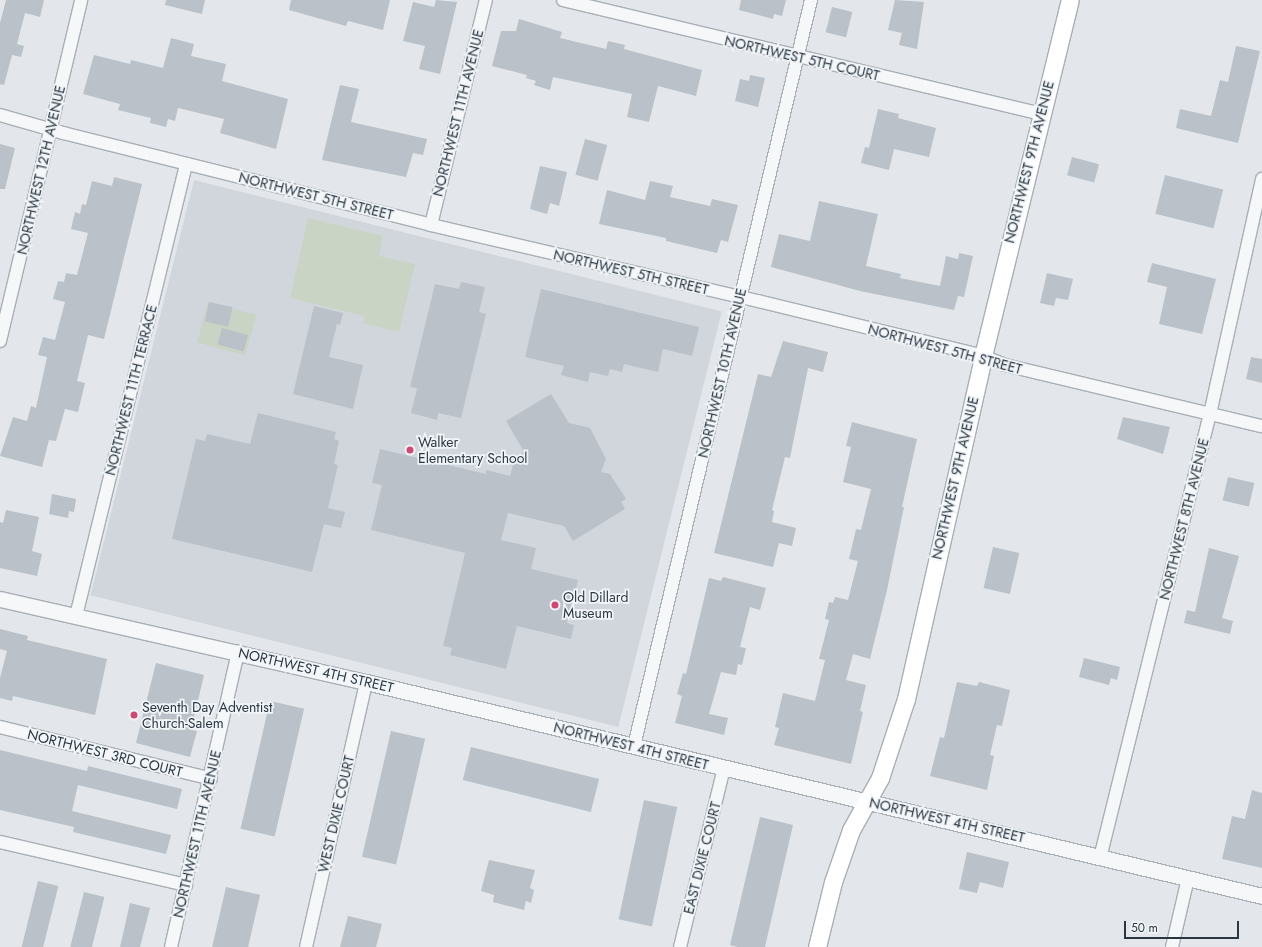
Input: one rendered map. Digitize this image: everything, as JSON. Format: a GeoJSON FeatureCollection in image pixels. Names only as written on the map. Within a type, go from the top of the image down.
{"type":"FeatureCollection","features":[{"type":"Feature","properties":{"kind":"main road","name":"NORTHWEST 9TH AVENUE"},"geometry":{"type":"LineString","coordinates":[[817,947],[838,867],[851,830],[880,778],[906,699],[982,356],[1070,0]]}},
{"type":"Feature","properties":{"kind":"street","name":"NORTHWEST 12TH AVENUE"},"geometry":{"type":"LineString","coordinates":[[0,341],[81,0]]}},
{"type":"Feature","properties":{"kind":"street","name":"NORTHWEST 11TH AVENUE"},"geometry":{"type":"LineString","coordinates":[[431,226],[486,0]]}},
{"type":"Feature","properties":{"kind":"street","name":"NORTHWEST 5TH COURT"},"geometry":{"type":"LineString","coordinates":[[563,0],[1041,114]]}},
{"type":"Feature","properties":{"kind":"street","name":"NORTHWEST 10TH AVENUE"},"geometry":{"type":"LineString","coordinates":[[634,746],[811,0]]}},
{"type":"Feature","properties":{"kind":"street","name":"NORTHWEST 5TH STREET"},"geometry":{"type":"LineString","coordinates":[[0,115],[51,130],[431,226],[740,297],[982,356],[1005,365],[1262,426]]}},
{"type":"Feature","properties":{"kind":"street","name":"NORTHWEST 11TH TERRACE"},"geometry":{"type":"LineString","coordinates":[[76,616],[186,164]]}},
{"type":"Feature","properties":{"kind":"street","name":"NORTHWEST 8TH AVENUE"},"geometry":{"type":"LineString","coordinates":[[1100,858],[1210,414],[1262,179]]}},
{"type":"Feature","properties":{"kind":"street","name":"NORTHWEST 4TH STREET"},"geometry":{"type":"LineString","coordinates":[[0,599],[238,651],[1262,896]]}},
{"type":"Feature","properties":{"kind":"street","name":"NORTHWEST 11TH AVENUE"},"geometry":{"type":"LineString","coordinates":[[171,947],[211,779],[238,651]]}},
{"type":"Feature","properties":{"kind":"street","name":"WEST DIXIE COURT"},"geometry":{"type":"LineString","coordinates":[[306,947],[366,682]]}},
{"type":"Feature","properties":{"kind":"street","name":"NORTHWEST 3RD COURT"},"geometry":{"type":"LineString","coordinates":[[0,727],[211,779]]}},
{"type":"Feature","properties":{"kind":"street","name":"EAST DIXIE COURT"},"geometry":{"type":"LineString","coordinates":[[680,947],[724,768]]}},
{"type":"Feature","properties":{"kind":"street"},"geometry":{"type":"LineString","coordinates":[[0,842],[186,885]]}},
{"type":"Feature","properties":{"kind":"street"},"geometry":{"type":"LineString","coordinates":[[1172,947],[1188,878]]}},
{"type":"Feature","properties":{"kind":"shaded area","name":"Walker Elementary School"},"geometry":{"type":"Polygon","coordinates":[[[194,180],[722,312],[618,727],[90,595],[194,180]]]}},
{"type":"Feature","properties":{"kind":"green space"},"geometry":{"type":"Polygon","coordinates":[[[308,218],[383,236],[379,256],[415,264],[399,332],[363,323],[364,316],[290,298],[308,218]]]}},
{"type":"Feature","properties":{"kind":"green space"},"geometry":{"type":"Polygon","coordinates":[[[208,302],[256,315],[245,356],[197,343],[208,302]]]}},
{"type":"Feature","properties":{"kind":"building"},"geometry":{"type":"Polygon","coordinates":[[[6,0],[44,0],[40,17],[25,13],[17,44],[24,46],[21,57],[12,55],[4,85],[0,84],[0,23],[6,0]]]}},
{"type":"Feature","properties":{"kind":"building"},"geometry":{"type":"Polygon","coordinates":[[[166,0],[205,0],[202,14],[165,5],[166,0]]]}},
{"type":"Feature","properties":{"kind":"building"},"geometry":{"type":"Polygon","coordinates":[[[291,0],[390,0],[383,30],[348,21],[346,26],[289,10],[291,0]]]}},
{"type":"Feature","properties":{"kind":"building"},"geometry":{"type":"Polygon","coordinates":[[[436,0],[457,2],[440,74],[419,69],[425,46],[403,41],[413,2],[434,7],[436,0]]]}},
{"type":"Feature","properties":{"kind":"building"},"geometry":{"type":"Polygon","coordinates":[[[741,0],[786,0],[782,16],[774,14],[773,19],[739,10],[741,0]]]}},
{"type":"Feature","properties":{"kind":"building"},"geometry":{"type":"Polygon","coordinates":[[[895,0],[924,2],[917,49],[899,45],[902,33],[888,30],[895,0]]]}},
{"type":"Feature","properties":{"kind":"building"},"geometry":{"type":"Polygon","coordinates":[[[832,7],[852,12],[846,37],[826,32],[832,7]]]}},
{"type":"Feature","properties":{"kind":"building"},"geometry":{"type":"Polygon","coordinates":[[[519,19],[562,32],[560,38],[606,49],[608,41],[625,45],[624,49],[702,70],[696,96],[658,86],[649,122],[627,117],[632,94],[553,77],[550,90],[534,85],[536,81],[526,78],[527,75],[492,66],[501,31],[516,31],[519,19]]]}},
{"type":"Feature","properties":{"kind":"building"},"geometry":{"type":"Polygon","coordinates":[[[171,38],[194,44],[191,56],[226,64],[222,81],[288,99],[276,149],[220,133],[224,119],[178,108],[175,121],[168,119],[166,127],[150,123],[151,118],[118,110],[120,104],[83,94],[94,55],[130,64],[131,60],[163,68],[171,38]]]}},
{"type":"Feature","properties":{"kind":"building"},"geometry":{"type":"Polygon","coordinates":[[[1236,46],[1260,51],[1238,143],[1176,128],[1180,109],[1211,116],[1220,80],[1228,82],[1236,46]]]}},
{"type":"Feature","properties":{"kind":"building"},"geometry":{"type":"Polygon","coordinates":[[[750,75],[765,78],[758,107],[735,101],[740,79],[749,81],[750,75]]]}},
{"type":"Feature","properties":{"kind":"building"},"geometry":{"type":"Polygon","coordinates":[[[340,85],[359,89],[351,122],[427,139],[423,155],[413,153],[406,177],[322,160],[340,85]]]}},
{"type":"Feature","properties":{"kind":"building"},"geometry":{"type":"Polygon","coordinates":[[[878,109],[899,114],[898,118],[936,128],[929,157],[894,149],[889,170],[861,163],[865,147],[869,148],[878,109]]]}},
{"type":"Feature","properties":{"kind":"building"},"geometry":{"type":"Polygon","coordinates":[[[585,139],[607,145],[598,181],[575,175],[585,139]]]}},
{"type":"Feature","properties":{"kind":"building"},"geometry":{"type":"Polygon","coordinates":[[[0,144],[15,148],[5,189],[0,189],[0,144]]]}},
{"type":"Feature","properties":{"kind":"building"},"geometry":{"type":"Polygon","coordinates":[[[1072,157],[1099,164],[1094,183],[1067,175],[1072,157]]]}},
{"type":"Feature","properties":{"kind":"building"},"geometry":{"type":"Polygon","coordinates":[[[540,166],[567,172],[559,206],[550,203],[547,214],[530,209],[540,166]]]}},
{"type":"Feature","properties":{"kind":"building"},"geometry":{"type":"Polygon","coordinates":[[[1165,175],[1223,190],[1214,228],[1155,214],[1165,175]]]}},
{"type":"Feature","properties":{"kind":"building"},"geometry":{"type":"Polygon","coordinates":[[[114,177],[142,184],[104,339],[88,335],[77,381],[85,383],[78,412],[65,409],[56,441],[49,440],[42,467],[0,456],[13,417],[27,421],[31,406],[36,408],[47,357],[38,355],[43,337],[55,340],[65,302],[53,299],[58,281],[64,282],[66,273],[77,275],[88,233],[71,229],[75,212],[80,214],[82,204],[86,205],[92,181],[112,186],[114,177]]]}},
{"type":"Feature","properties":{"kind":"building"},"geometry":{"type":"Polygon","coordinates":[[[650,181],[673,186],[670,197],[710,206],[712,199],[738,205],[728,242],[721,240],[717,253],[666,241],[666,238],[599,224],[607,190],[645,200],[650,181]]]}},
{"type":"Feature","properties":{"kind":"building"},"geometry":{"type":"Polygon","coordinates":[[[819,201],[878,214],[866,266],[901,274],[900,278],[940,286],[946,256],[958,259],[959,253],[973,256],[964,297],[958,296],[954,310],[860,291],[771,267],[779,234],[810,241],[819,201]]]}},
{"type":"Feature","properties":{"kind":"building"},"geometry":{"type":"Polygon","coordinates":[[[1152,263],[1216,279],[1202,334],[1159,324],[1167,287],[1147,282],[1152,263]]]}},
{"type":"Feature","properties":{"kind":"building"},"geometry":{"type":"Polygon","coordinates":[[[1047,273],[1073,279],[1068,300],[1056,298],[1054,306],[1040,303],[1047,273]]]}},
{"type":"Feature","properties":{"kind":"building"},"geometry":{"type":"Polygon","coordinates":[[[461,282],[485,287],[479,312],[486,314],[461,418],[438,413],[437,420],[411,413],[417,388],[410,387],[435,284],[459,289],[461,282]]]}},
{"type":"Feature","properties":{"kind":"building"},"geometry":{"type":"Polygon","coordinates":[[[541,289],[699,327],[692,356],[663,349],[658,372],[624,364],[622,372],[610,369],[608,376],[590,372],[588,382],[561,375],[564,366],[525,357],[541,289]]]}},
{"type":"Feature","properties":{"kind":"building"},"geometry":{"type":"Polygon","coordinates":[[[209,302],[232,307],[228,327],[205,322],[209,302]]]}},
{"type":"Feature","properties":{"kind":"building"},"geometry":{"type":"Polygon","coordinates":[[[314,306],[343,313],[340,325],[337,324],[329,357],[363,365],[353,409],[293,394],[314,306]]]}},
{"type":"Feature","properties":{"kind":"building"},"geometry":{"type":"Polygon","coordinates":[[[222,328],[248,335],[244,351],[218,344],[222,328]]]}},
{"type":"Feature","properties":{"kind":"building"},"geometry":{"type":"Polygon","coordinates":[[[783,341],[828,352],[823,372],[808,368],[790,458],[785,457],[772,510],[774,511],[772,522],[796,528],[792,546],[779,543],[773,567],[714,553],[758,374],[771,377],[783,341]]]}},
{"type":"Feature","properties":{"kind":"building"},"geometry":{"type":"Polygon","coordinates":[[[1251,357],[1262,359],[1262,383],[1246,379],[1251,357]]]}},
{"type":"Feature","properties":{"kind":"building"},"geometry":{"type":"Polygon","coordinates":[[[551,394],[569,423],[590,428],[606,459],[601,472],[610,474],[626,499],[621,502],[625,509],[573,541],[564,526],[508,513],[501,540],[536,548],[531,569],[578,580],[567,623],[574,625],[571,639],[517,626],[506,669],[450,655],[452,648],[443,646],[465,553],[371,530],[382,485],[372,483],[380,449],[486,474],[486,470],[510,476],[513,465],[521,461],[523,450],[506,421],[551,394]]]}},
{"type":"Feature","properties":{"kind":"building"},"geometry":{"type":"Polygon","coordinates":[[[258,413],[336,432],[334,439],[339,441],[334,464],[338,465],[328,508],[345,512],[341,528],[324,524],[312,572],[172,539],[196,439],[205,441],[207,434],[250,444],[258,413]]]}},
{"type":"Feature","properties":{"kind":"building"},"geometry":{"type":"Polygon","coordinates":[[[1123,417],[1170,427],[1163,454],[1117,439],[1123,417]]]}},
{"type":"Feature","properties":{"kind":"building"},"geometry":{"type":"Polygon","coordinates":[[[852,422],[917,439],[902,507],[904,507],[887,590],[870,659],[853,654],[846,680],[866,685],[860,711],[863,712],[851,764],[774,745],[779,728],[775,727],[783,693],[815,701],[825,660],[819,659],[829,620],[825,619],[829,602],[833,603],[835,597],[848,600],[858,561],[849,559],[856,529],[861,530],[871,489],[843,482],[851,447],[846,446],[852,422]]]}},
{"type":"Feature","properties":{"kind":"building"},"geometry":{"type":"Polygon","coordinates":[[[1228,477],[1254,483],[1249,506],[1223,500],[1228,477]]]}},
{"type":"Feature","properties":{"kind":"building"},"geometry":{"type":"Polygon","coordinates":[[[52,494],[76,499],[74,512],[69,511],[68,518],[49,514],[52,494]]]}},
{"type":"Feature","properties":{"kind":"building"},"geometry":{"type":"Polygon","coordinates":[[[6,510],[39,517],[32,551],[42,554],[37,576],[0,568],[0,522],[3,523],[6,510]]]}},
{"type":"Feature","properties":{"kind":"building"},"geometry":{"type":"Polygon","coordinates":[[[993,547],[1019,553],[1010,594],[984,588],[993,547]]]}},
{"type":"Feature","properties":{"kind":"building"},"geometry":{"type":"Polygon","coordinates":[[[1209,548],[1239,556],[1222,618],[1233,621],[1230,634],[1184,623],[1187,610],[1195,612],[1209,548]]]}},
{"type":"Feature","properties":{"kind":"building"},"geometry":{"type":"Polygon","coordinates":[[[723,577],[766,588],[760,610],[750,607],[740,647],[746,648],[742,665],[738,664],[736,675],[721,672],[709,714],[728,718],[724,735],[675,723],[682,696],[677,694],[683,673],[686,674],[709,578],[721,581],[723,577]]]}},
{"type":"Feature","properties":{"kind":"building"},"geometry":{"type":"Polygon","coordinates":[[[0,629],[28,636],[27,640],[107,659],[95,715],[13,696],[12,701],[0,698],[0,678],[7,651],[0,649],[0,629]]]}},
{"type":"Feature","properties":{"kind":"building"},"geometry":{"type":"Polygon","coordinates":[[[1084,658],[1120,667],[1117,680],[1111,678],[1109,685],[1079,677],[1084,658]]]}},
{"type":"Feature","properties":{"kind":"building"},"geometry":{"type":"Polygon","coordinates":[[[156,663],[204,675],[191,730],[197,731],[190,757],[136,743],[156,663]]]}},
{"type":"Feature","properties":{"kind":"building"},"geometry":{"type":"Polygon","coordinates":[[[957,682],[977,686],[979,682],[1010,690],[1002,726],[997,725],[990,755],[994,756],[987,790],[930,776],[940,737],[944,738],[957,682]]]}},
{"type":"Feature","properties":{"kind":"building"},"geometry":{"type":"Polygon","coordinates":[[[270,701],[304,709],[275,837],[241,829],[270,701]]]}},
{"type":"Feature","properties":{"kind":"building"},"geometry":{"type":"Polygon","coordinates":[[[391,731],[425,739],[396,865],[362,857],[391,731]]]}},
{"type":"Feature","properties":{"kind":"building"},"geometry":{"type":"Polygon","coordinates":[[[471,747],[599,779],[591,812],[463,780],[471,747]]]}},
{"type":"Feature","properties":{"kind":"building"},"geometry":{"type":"Polygon","coordinates":[[[0,750],[87,771],[88,766],[182,789],[177,809],[78,785],[72,811],[171,835],[166,854],[73,832],[74,827],[0,810],[0,750]]]}},
{"type":"Feature","properties":{"kind":"building"},"geometry":{"type":"Polygon","coordinates":[[[1252,790],[1262,793],[1262,868],[1222,859],[1232,816],[1245,819],[1252,790]]]}},
{"type":"Feature","properties":{"kind":"building"},"geometry":{"type":"Polygon","coordinates":[[[644,800],[677,807],[652,926],[619,919],[644,800]]]}},
{"type":"Feature","properties":{"kind":"building"},"geometry":{"type":"Polygon","coordinates":[[[760,817],[793,825],[765,947],[737,947],[730,945],[760,817]]]}},
{"type":"Feature","properties":{"kind":"building"},"geometry":{"type":"Polygon","coordinates":[[[967,852],[1009,862],[1003,888],[980,882],[977,893],[959,889],[967,852]]]}},
{"type":"Feature","properties":{"kind":"building"},"geometry":{"type":"Polygon","coordinates":[[[489,860],[535,870],[530,888],[534,890],[531,903],[526,901],[524,910],[493,902],[494,895],[481,891],[489,860]]]}},
{"type":"Feature","properties":{"kind":"building"},"geometry":{"type":"Polygon","coordinates":[[[38,881],[58,886],[43,947],[22,947],[38,881]]]}},
{"type":"Feature","properties":{"kind":"building"},"geometry":{"type":"Polygon","coordinates":[[[226,887],[260,895],[248,947],[212,947],[226,887]]]}},
{"type":"Feature","properties":{"kind":"building"},"geometry":{"type":"Polygon","coordinates":[[[84,892],[104,897],[92,947],[70,947],[84,892]]]}},
{"type":"Feature","properties":{"kind":"building"},"geometry":{"type":"Polygon","coordinates":[[[130,903],[150,908],[140,947],[120,947],[130,903]]]}},
{"type":"Feature","properties":{"kind":"building"},"geometry":{"type":"Polygon","coordinates":[[[348,916],[382,924],[376,947],[340,947],[348,916]]]}},
{"type":"Feature","properties":{"kind":"place","name":"Walker Elementary School"},"geometry":{"type":"Point","coordinates":[410,450]}},
{"type":"Feature","properties":{"kind":"place","name":"Old Dillard Museum"},"geometry":{"type":"Point","coordinates":[555,605]}},
{"type":"Feature","properties":{"kind":"place","name":"Seventh Day Adventist Church-Salem"},"geometry":{"type":"Point","coordinates":[134,715]}}]}
